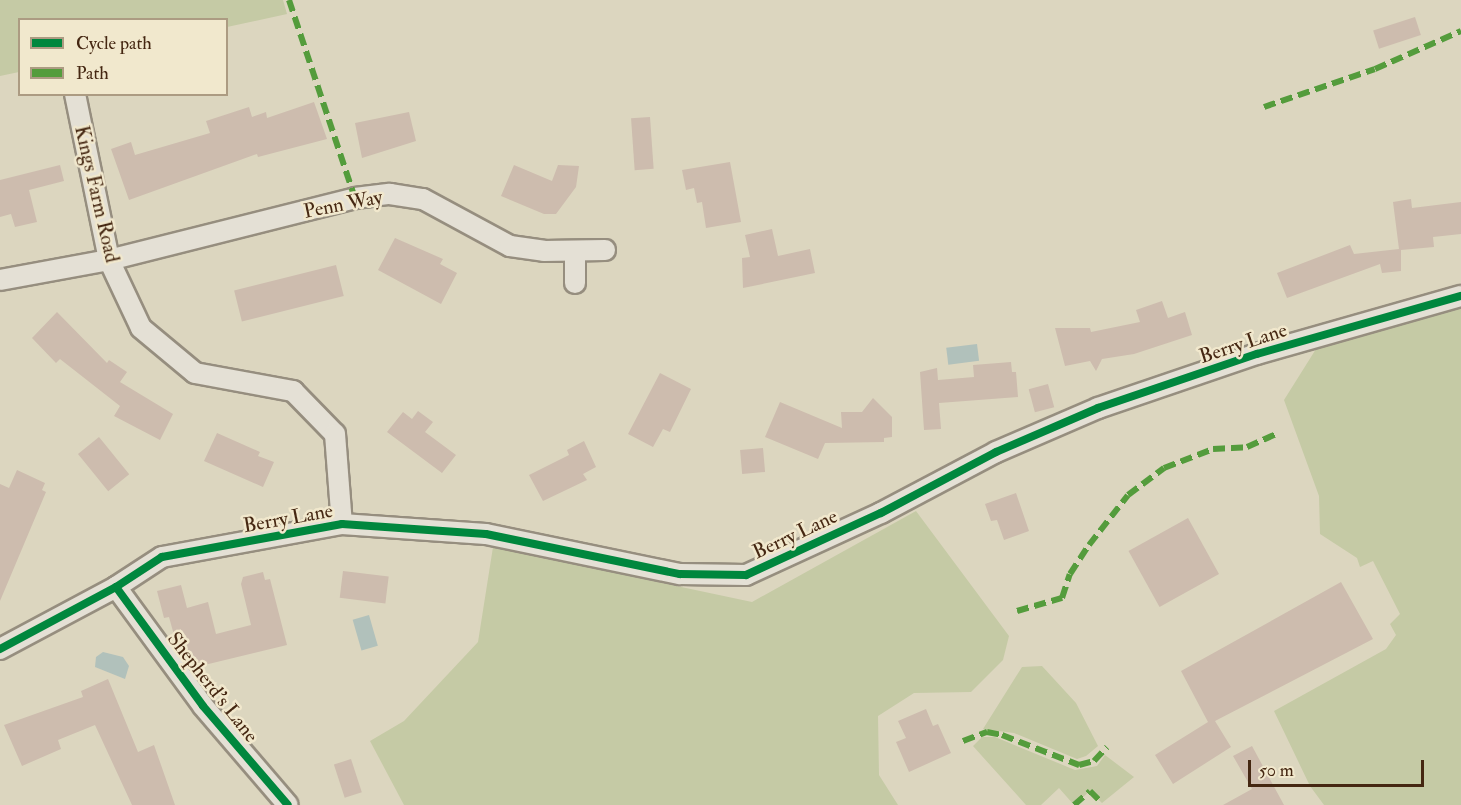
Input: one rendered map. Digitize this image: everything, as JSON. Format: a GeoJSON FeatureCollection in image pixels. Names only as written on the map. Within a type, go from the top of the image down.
{"type":"FeatureCollection","features":[{"type":"Feature","properties":{"kind":"street","name":"Kings Farm Road"},"geometry":{"type":"LineString","coordinates":[[75,96],[110,260],[141,328],[195,373],[293,392],[335,434],[342,524]]}},
{"type":"Feature","properties":{"kind":"street","name":"Penn Way"},"geometry":{"type":"LineString","coordinates":[[0,280],[110,260],[355,198],[390,194],[423,199],[510,246],[575,251],[604,250]]}},
{"type":"Feature","properties":{"kind":"street"},"geometry":{"type":"LineString","coordinates":[[574,283],[575,251]]}},
{"type":"Feature","properties":{"kind":"street","name":"Berry Lane"},"geometry":{"type":"LineString","coordinates":[[0,649],[116,587],[162,557],[342,524],[486,534],[680,574],[746,575],[881,513],[996,452],[1098,408],[1257,354],[1461,296]]}},
{"type":"Feature","properties":{"kind":"street","name":"Shepherd's Lane"},"geometry":{"type":"LineString","coordinates":[[116,587],[203,706],[288,805]]}},
{"type":"Feature","properties":{"kind":"green space"},"geometry":{"type":"Polygon","coordinates":[[[0,0],[283,0],[287,14],[228,27],[228,18],[18,18],[18,72],[0,76],[0,0]]]}},
{"type":"Feature","properties":{"kind":"green space"},"geometry":{"type":"Polygon","coordinates":[[[1461,305],[1461,805],[1324,805],[1310,786],[1274,711],[1386,649],[1396,635],[1390,624],[1400,614],[1373,561],[1360,567],[1357,558],[1320,534],[1319,496],[1284,400],[1316,349],[1461,305]]]}},
{"type":"Feature","properties":{"kind":"green space"},"geometry":{"type":"Polygon","coordinates":[[[916,511],[1009,636],[1003,660],[971,692],[914,693],[878,716],[879,775],[898,805],[404,805],[370,741],[404,721],[478,642],[493,547],[752,602],[916,511]]]}},
{"type":"Feature","properties":{"kind":"green space"},"geometry":{"type":"Polygon","coordinates":[[[1042,666],[1076,703],[1098,746],[1086,756],[1077,759],[1014,733],[983,729],[1022,667],[1042,666]]]}},
{"type":"Feature","properties":{"kind":"green space"},"geometry":{"type":"Polygon","coordinates":[[[982,737],[995,737],[1075,770],[1097,766],[1105,755],[1134,777],[1102,803],[1090,791],[1074,805],[1059,788],[1041,805],[1026,805],[973,746],[982,737]]]}},
{"type":"Feature","properties":{"kind":"shaded area"},"geometry":{"type":"Polygon","coordinates":[[[977,344],[979,361],[948,365],[946,348],[977,344]]]}},
{"type":"Feature","properties":{"kind":"shaded area"},"geometry":{"type":"Polygon","coordinates":[[[369,615],[378,646],[361,650],[353,620],[369,615]]]}},
{"type":"Feature","properties":{"kind":"shaded area"},"geometry":{"type":"Polygon","coordinates":[[[103,652],[123,657],[129,666],[125,679],[95,667],[96,657],[103,652]]]}},
{"type":"Feature","properties":{"kind":"building"},"geometry":{"type":"Polygon","coordinates":[[[1415,17],[1421,35],[1379,49],[1373,31],[1415,17]]]}},
{"type":"Feature","properties":{"kind":"building"},"geometry":{"type":"Polygon","coordinates":[[[314,102],[327,139],[258,157],[257,154],[129,200],[111,149],[131,142],[135,155],[210,133],[206,121],[249,107],[252,117],[266,112],[267,118],[314,102]]]}},
{"type":"Feature","properties":{"kind":"building"},"geometry":{"type":"Polygon","coordinates":[[[409,112],[416,141],[362,158],[355,123],[409,112]]]}},
{"type":"Feature","properties":{"kind":"building"},"geometry":{"type":"Polygon","coordinates":[[[650,117],[654,169],[635,170],[631,118],[650,117]]]}},
{"type":"Feature","properties":{"kind":"building"},"geometry":{"type":"Polygon","coordinates":[[[730,162],[741,222],[706,228],[702,202],[697,203],[694,188],[686,190],[682,170],[730,162]]]}},
{"type":"Feature","properties":{"kind":"building"},"geometry":{"type":"Polygon","coordinates":[[[60,165],[64,181],[29,190],[37,222],[15,227],[11,214],[0,217],[0,180],[60,165]]]}},
{"type":"Feature","properties":{"kind":"building"},"geometry":{"type":"Polygon","coordinates":[[[514,165],[552,181],[558,165],[579,166],[576,187],[556,214],[544,214],[501,196],[514,165]]]}},
{"type":"Feature","properties":{"kind":"building"},"geometry":{"type":"Polygon","coordinates":[[[1411,199],[1412,208],[1461,202],[1461,234],[1433,237],[1434,247],[1401,250],[1401,271],[1382,273],[1380,264],[1287,298],[1277,273],[1350,245],[1354,254],[1399,249],[1393,202],[1411,199]]]}},
{"type":"Feature","properties":{"kind":"building"},"geometry":{"type":"Polygon","coordinates":[[[772,229],[778,256],[810,249],[815,273],[743,288],[742,258],[750,257],[745,235],[772,229]]]}},
{"type":"Feature","properties":{"kind":"building"},"geometry":{"type":"Polygon","coordinates":[[[395,238],[443,259],[440,264],[457,273],[441,304],[378,270],[395,238]]]}},
{"type":"Feature","properties":{"kind":"building"},"geometry":{"type":"Polygon","coordinates":[[[336,265],[344,296],[242,321],[234,290],[336,265]]]}},
{"type":"Feature","properties":{"kind":"building"},"geometry":{"type":"Polygon","coordinates":[[[1162,301],[1168,318],[1185,312],[1192,335],[1134,354],[1102,359],[1096,371],[1090,361],[1065,366],[1055,328],[1090,328],[1091,332],[1140,322],[1136,310],[1162,301]]]}},
{"type":"Feature","properties":{"kind":"building"},"geometry":{"type":"Polygon","coordinates":[[[57,312],[107,363],[109,360],[127,372],[120,382],[173,414],[160,440],[114,416],[120,406],[60,359],[56,363],[32,338],[57,312]]]}},
{"type":"Feature","properties":{"kind":"building"},"geometry":{"type":"Polygon","coordinates":[[[1011,362],[1012,372],[1016,372],[1018,397],[939,403],[941,429],[924,430],[920,372],[937,368],[938,380],[974,377],[973,365],[1011,362]]]}},
{"type":"Feature","properties":{"kind":"building"},"geometry":{"type":"Polygon","coordinates":[[[660,373],[691,389],[670,432],[663,429],[653,447],[628,434],[660,373]]]}},
{"type":"Feature","properties":{"kind":"building"},"geometry":{"type":"Polygon","coordinates":[[[1048,384],[1054,407],[1035,412],[1029,389],[1048,384]]]}},
{"type":"Feature","properties":{"kind":"building"},"geometry":{"type":"Polygon","coordinates":[[[873,398],[892,417],[892,437],[884,438],[884,442],[825,443],[818,459],[765,437],[780,402],[842,428],[841,412],[862,412],[873,398]]]}},
{"type":"Feature","properties":{"kind":"building"},"geometry":{"type":"Polygon","coordinates":[[[418,411],[433,422],[425,432],[456,455],[442,473],[387,432],[403,412],[412,419],[418,411]]]}},
{"type":"Feature","properties":{"kind":"building"},"geometry":{"type":"Polygon","coordinates":[[[217,433],[260,452],[258,456],[274,462],[263,487],[204,461],[217,433]]]}},
{"type":"Feature","properties":{"kind":"building"},"geometry":{"type":"Polygon","coordinates":[[[99,437],[129,474],[108,491],[78,454],[99,437]]]}},
{"type":"Feature","properties":{"kind":"building"},"geometry":{"type":"Polygon","coordinates":[[[584,441],[596,467],[583,474],[587,480],[543,501],[529,475],[569,455],[567,450],[584,441]]]}},
{"type":"Feature","properties":{"kind":"building"},"geometry":{"type":"Polygon","coordinates":[[[763,448],[765,472],[742,474],[740,450],[763,448]]]}},
{"type":"Feature","properties":{"kind":"building"},"geometry":{"type":"Polygon","coordinates":[[[17,470],[45,483],[42,490],[46,492],[0,601],[0,484],[9,488],[17,470]]]}},
{"type":"Feature","properties":{"kind":"building"},"geometry":{"type":"Polygon","coordinates":[[[1016,493],[1029,531],[1004,540],[997,520],[991,521],[985,504],[1016,493]]]}},
{"type":"Feature","properties":{"kind":"building"},"geometry":{"type":"Polygon","coordinates":[[[1188,518],[1219,574],[1160,607],[1129,551],[1188,518]]]}},
{"type":"Feature","properties":{"kind":"building"},"geometry":{"type":"Polygon","coordinates":[[[343,571],[389,577],[385,603],[340,598],[343,571]]]}},
{"type":"Feature","properties":{"kind":"building"},"geometry":{"type":"Polygon","coordinates":[[[263,572],[265,580],[270,579],[287,645],[192,668],[182,633],[174,635],[169,617],[164,618],[157,591],[181,585],[187,608],[208,602],[216,634],[251,625],[241,584],[243,577],[263,572]]]}},
{"type":"Feature","properties":{"kind":"building"},"geometry":{"type":"Polygon","coordinates":[[[1341,582],[1373,639],[1215,721],[1231,747],[1173,784],[1155,755],[1208,722],[1181,671],[1341,582]]]}},
{"type":"Feature","properties":{"kind":"building"},"geometry":{"type":"Polygon","coordinates":[[[108,679],[138,752],[154,745],[175,805],[132,805],[95,725],[58,740],[61,749],[22,766],[4,725],[83,697],[81,691],[108,679]]]}},
{"type":"Feature","properties":{"kind":"building"},"geometry":{"type":"Polygon","coordinates":[[[926,709],[933,726],[938,724],[951,753],[909,772],[896,742],[906,738],[898,721],[926,709]]]}},
{"type":"Feature","properties":{"kind":"building"},"geometry":{"type":"Polygon","coordinates":[[[1252,746],[1284,805],[1223,805],[1252,789],[1233,756],[1252,746]]]}},
{"type":"Feature","properties":{"kind":"building"},"geometry":{"type":"Polygon","coordinates":[[[351,759],[362,792],[345,798],[334,765],[351,759]]]}},
{"type":"Feature","properties":{"kind":"marked path"},"geometry":{"type":"LineString","coordinates":[[289,0],[355,198]]}},
{"type":"Feature","properties":{"kind":"marked path"},"geometry":{"type":"LineString","coordinates":[[1264,107],[1375,69],[1461,31]]}},
{"type":"Feature","properties":{"kind":"marked path"},"geometry":{"type":"LineString","coordinates":[[1017,611],[1062,598],[1070,574],[1089,545],[1128,495],[1164,468],[1213,449],[1247,447],[1279,433]]}},
{"type":"Feature","properties":{"kind":"marked path"},"geometry":{"type":"LineString","coordinates":[[963,741],[987,732],[1002,735],[1079,765],[1094,761],[1107,747]]}},
{"type":"Feature","properties":{"kind":"marked path"},"geometry":{"type":"LineString","coordinates":[[1074,805],[1090,791],[1102,803]]}},
{"type":"Feature","properties":{"kind":"cycle path"},"geometry":{"type":"LineString","coordinates":[[0,649],[116,587],[162,557],[342,524],[486,534],[680,574],[746,575],[881,513],[996,452],[1098,408],[1257,354],[1461,296]]}},
{"type":"Feature","properties":{"kind":"cycle path"},"geometry":{"type":"LineString","coordinates":[[116,587],[203,706],[288,805]]}}]}
